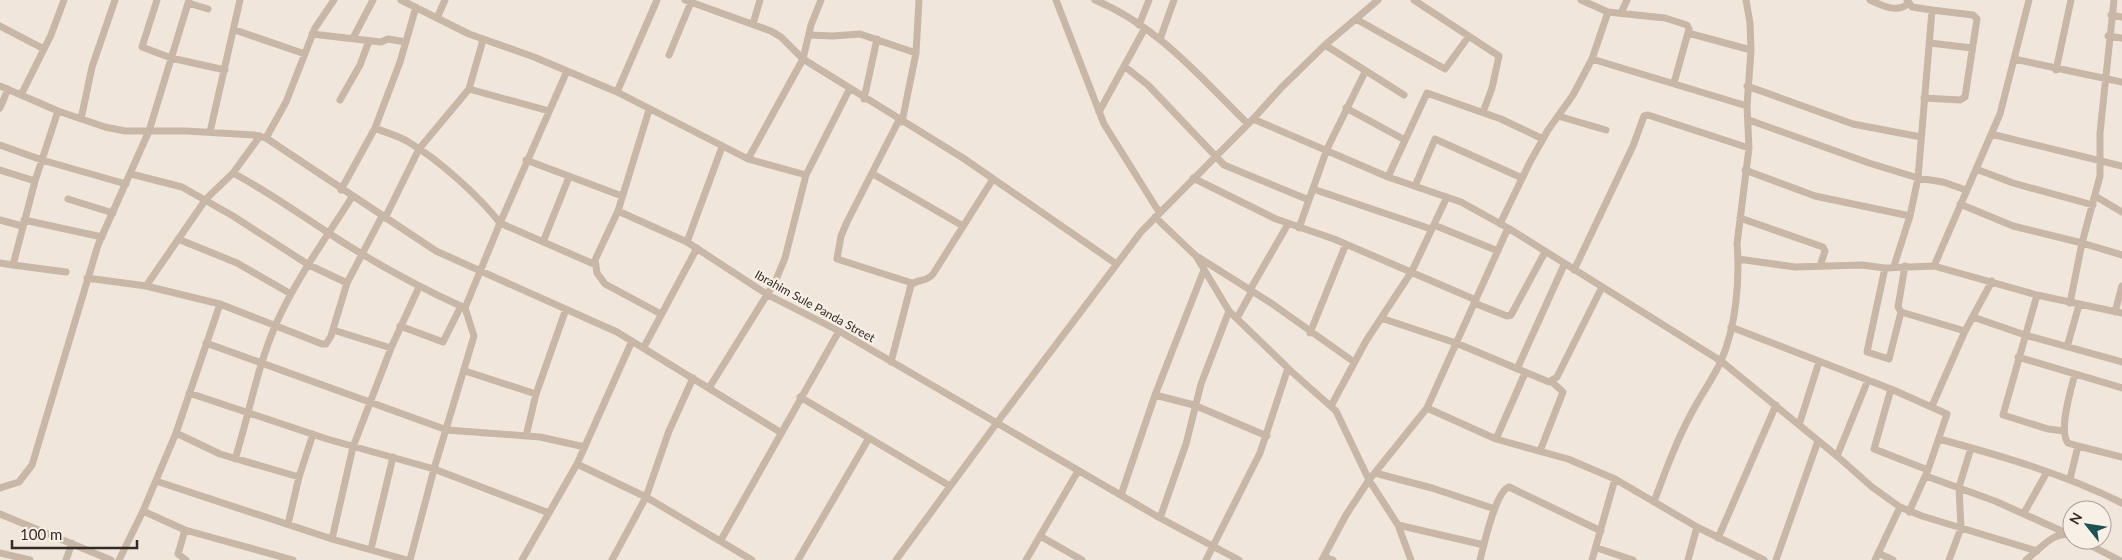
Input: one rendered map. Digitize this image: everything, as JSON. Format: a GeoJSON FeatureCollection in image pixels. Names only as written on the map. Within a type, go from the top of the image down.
{"type":"FeatureCollection","features":[{"type":"Feature","properties":{"kind":"street"},"geometry":{"type":"LineString","coordinates":[[21,95],[44,49],[64,0]]}},
{"type":"Feature","properties":{"kind":"street"},"geometry":{"type":"LineString","coordinates":[[81,119],[92,67],[116,0]]}},
{"type":"Feature","properties":{"kind":"street"},"geometry":{"type":"LineString","coordinates":[[157,0],[142,47],[171,58],[225,70]]}},
{"type":"Feature","properties":{"kind":"street"},"geometry":{"type":"LineString","coordinates":[[210,132],[235,30],[240,0]]}},
{"type":"Feature","properties":{"kind":"street"},"geometry":{"type":"LineString","coordinates":[[146,286],[206,199],[233,173],[263,137],[286,102],[312,34],[334,0]]}},
{"type":"Feature","properties":{"kind":"street"},"geometry":{"type":"LineString","coordinates":[[353,38],[373,0]]}},
{"type":"Feature","properties":{"kind":"street"},"geometry":{"type":"LineString","coordinates":[[401,0],[483,40],[617,92],[748,159],[806,175]]}},
{"type":"Feature","properties":{"kind":"street"},"geometry":{"type":"LineString","coordinates":[[437,18],[444,0]]}},
{"type":"Feature","properties":{"kind":"street"},"geometry":{"type":"LineString","coordinates":[[617,92],[657,0]]}},
{"type":"Feature","properties":{"kind":"street"},"geometry":{"type":"LineString","coordinates":[[753,24],[759,0]]}},
{"type":"Feature","properties":{"kind":"street"},"geometry":{"type":"LineString","coordinates":[[748,159],[803,60],[821,0]]}},
{"type":"Feature","properties":{"kind":"street"},"geometry":{"type":"LineString","coordinates":[[919,0],[916,53],[901,121],[847,222],[841,236],[837,259],[912,283],[930,278],[993,179]]}},
{"type":"Feature","properties":{"kind":"street"},"geometry":{"type":"LineString","coordinates":[[1095,0],[1160,39],[1179,54],[1250,121],[1327,149],[1388,177],[1447,197],[1508,228],[1564,265],[1663,323],[1721,361],[1872,487],[1900,507],[1909,512],[2037,552]]}},
{"type":"Feature","properties":{"kind":"street"},"geometry":{"type":"LineString","coordinates":[[1099,112],[1124,66],[1142,27],[1149,0]]}},
{"type":"Feature","properties":{"kind":"street"},"geometry":{"type":"LineString","coordinates":[[1160,39],[1174,0]]}},
{"type":"Feature","properties":{"kind":"street"},"geometry":{"type":"LineString","coordinates":[[896,560],[1115,263],[1157,214],[1250,121],[1282,86],[1325,45],[1378,0]]}},
{"type":"Feature","properties":{"kind":"street"},"geometry":{"type":"LineString","coordinates":[[1414,0],[1500,57],[1483,112]]}},
{"type":"Feature","properties":{"kind":"street"},"geometry":{"type":"LineString","coordinates":[[1581,0],[1608,12],[1664,18],[1688,25],[1688,32],[1674,83]]}},
{"type":"Feature","properties":{"kind":"street"},"geometry":{"type":"LineString","coordinates":[[1621,13],[1626,0]]}},
{"type":"Feature","properties":{"kind":"street"},"geometry":{"type":"LineString","coordinates":[[1654,502],[1690,414],[1721,361],[1731,327],[1738,260],[1737,244],[1749,148],[1747,106],[1750,23],[1746,0]]}},
{"type":"Feature","properties":{"kind":"street"},"geometry":{"type":"LineString","coordinates":[[1870,0],[1894,8],[1902,9],[1908,2],[1912,7],[1976,16],[1963,99],[1924,98]]}},
{"type":"Feature","properties":{"kind":"street"},"geometry":{"type":"LineString","coordinates":[[1934,266],[2000,114],[2029,0]]}},
{"type":"Feature","properties":{"kind":"street"},"geometry":{"type":"LineString","coordinates":[[2056,70],[2071,0]]}},
{"type":"Feature","properties":{"kind":"street"},"geometry":{"type":"LineString","coordinates":[[2070,303],[2082,243],[2100,176],[2100,133],[2104,78],[2114,0]]}},
{"type":"Feature","properties":{"kind":"street"},"geometry":{"type":"LineString","coordinates":[[670,55],[690,1],[753,24],[781,37],[803,60],[993,179],[1115,263]]}},
{"type":"Feature","properties":{"kind":"street"},"geometry":{"type":"LineString","coordinates":[[0,488],[19,482],[32,465],[87,278],[102,237],[149,131],[189,2],[208,9]]}},
{"type":"Feature","properties":{"kind":"street"},"geometry":{"type":"LineString","coordinates":[[1059,2],[1104,124],[1157,214],[1196,256],[1229,311],[1331,406],[1342,421],[1369,480],[1398,525],[1411,560]]}},
{"type":"Feature","properties":{"kind":"street"},"geometry":{"type":"LineString","coordinates":[[341,190],[375,128],[400,62],[416,7]]}},
{"type":"Feature","properties":{"kind":"street"},"geometry":{"type":"LineString","coordinates":[[1894,266],[1910,216],[1918,178],[1932,10]]}},
{"type":"Feature","properties":{"kind":"street"},"geometry":{"type":"LineString","coordinates":[[1500,224],[1543,139],[1573,95],[1592,59],[1608,12]]}},
{"type":"Feature","properties":{"kind":"street"},"geometry":{"type":"LineString","coordinates":[[2111,15],[2122,17]]}},
{"type":"Feature","properties":{"kind":"street"},"geometry":{"type":"LineString","coordinates":[[1356,19],[1445,69],[1469,36]]}},
{"type":"Feature","properties":{"kind":"street"},"geometry":{"type":"LineString","coordinates":[[0,26],[44,49]]}},
{"type":"Feature","properties":{"kind":"street"},"geometry":{"type":"LineString","coordinates":[[235,30],[305,54]]}},
{"type":"Feature","properties":{"kind":"street"},"geometry":{"type":"LineString","coordinates":[[1688,32],[1750,50]]}},
{"type":"Feature","properties":{"kind":"street"},"geometry":{"type":"LineString","coordinates":[[312,34],[329,38],[406,42]]}},
{"type":"Feature","properties":{"kind":"street"},"geometry":{"type":"LineString","coordinates":[[809,35],[860,34],[916,53]]}},
{"type":"Feature","properties":{"kind":"street"},"geometry":{"type":"LineString","coordinates":[[2108,36],[2122,38]]}},
{"type":"Feature","properties":{"kind":"street"},"geometry":{"type":"LineString","coordinates":[[864,98],[877,39]]}},
{"type":"Feature","properties":{"kind":"street"},"geometry":{"type":"LineString","coordinates":[[340,100],[360,65],[369,40]]}},
{"type":"Feature","properties":{"kind":"street"},"geometry":{"type":"LineString","coordinates":[[87,278],[146,286],[220,304],[322,344],[328,342],[347,284],[420,149],[469,89],[483,40]]}},
{"type":"Feature","properties":{"kind":"street"},"geometry":{"type":"LineString","coordinates":[[1930,42],[1972,48]]}},
{"type":"Feature","properties":{"kind":"street"},"geometry":{"type":"LineString","coordinates":[[1325,45],[1404,95]]}},
{"type":"Feature","properties":{"kind":"street"},"geometry":{"type":"LineString","coordinates":[[1592,59],[1747,106]]}},
{"type":"Feature","properties":{"kind":"street"},"geometry":{"type":"LineString","coordinates":[[2014,59],[2056,70],[2122,82]]}},
{"type":"Feature","properties":{"kind":"street"},"geometry":{"type":"LineString","coordinates":[[1124,66],[1148,84],[1229,169],[1309,200]]}},
{"type":"Feature","properties":{"kind":"street"},"geometry":{"type":"LineString","coordinates":[[400,326],[443,342],[481,271],[526,160],[567,71]]}},
{"type":"Feature","properties":{"kind":"street"},"geometry":{"type":"LineString","coordinates":[[1299,228],[1327,149],[1365,72]]}},
{"type":"Feature","properties":{"kind":"street"},"geometry":{"type":"LineString","coordinates":[[0,86],[58,111],[118,130],[210,132],[263,137],[436,251],[617,332],[780,432]]}},
{"type":"Feature","properties":{"kind":"street"},"geometry":{"type":"LineString","coordinates":[[1748,86],[1853,124],[1921,137]]}},
{"type":"Feature","properties":{"kind":"street"},"geometry":{"type":"LineString","coordinates":[[0,108],[8,89]]}},
{"type":"Feature","properties":{"kind":"street"},"geometry":{"type":"LineString","coordinates":[[469,89],[549,111]]}},
{"type":"Feature","properties":{"kind":"street"},"geometry":{"type":"LineString","coordinates":[[709,388],[768,295],[785,258],[806,175],[849,90]]}},
{"type":"Feature","properties":{"kind":"street"},"geometry":{"type":"LineString","coordinates":[[1388,177],[1427,93],[1483,112],[1543,139]]}},
{"type":"Feature","properties":{"kind":"street"},"geometry":{"type":"LineString","coordinates":[[1346,108],[1405,140]]}},
{"type":"Feature","properties":{"kind":"street"},"geometry":{"type":"LineString","coordinates":[[649,110],[618,210],[596,258],[596,265],[598,273],[605,284],[662,314]]}},
{"type":"Feature","properties":{"kind":"street"},"geometry":{"type":"LineString","coordinates":[[13,265],[35,181],[58,111]]}},
{"type":"Feature","properties":{"kind":"street"},"geometry":{"type":"LineString","coordinates":[[1574,270],[1634,146],[1644,116],[1648,115],[1749,148]]}},
{"type":"Feature","properties":{"kind":"street"},"geometry":{"type":"LineString","coordinates":[[1558,116],[1606,130]]}},
{"type":"Feature","properties":{"kind":"street"},"geometry":{"type":"LineString","coordinates":[[1749,120],[1918,178],[1943,182],[1966,190]]}},
{"type":"Feature","properties":{"kind":"street"},"geometry":{"type":"LineString","coordinates":[[375,128],[409,142],[420,149],[451,175],[500,223],[596,265]]}},
{"type":"Feature","properties":{"kind":"street"},"geometry":{"type":"LineString","coordinates":[[1991,134],[2122,166]]}},
{"type":"Feature","properties":{"kind":"street"},"geometry":{"type":"LineString","coordinates":[[1415,186],[1435,139],[1522,178]]}},
{"type":"Feature","properties":{"kind":"street"},"geometry":{"type":"LineString","coordinates":[[0,145],[42,160],[126,184]]}},
{"type":"Feature","properties":{"kind":"street"},"geometry":{"type":"LineString","coordinates":[[687,242],[722,147]]}},
{"type":"Feature","properties":{"kind":"street"},"geometry":{"type":"LineString","coordinates":[[526,160],[622,196]]}},
{"type":"Feature","properties":{"kind":"street"},"geometry":{"type":"LineString","coordinates":[[1976,169],[2013,183],[2093,205]]}},
{"type":"Feature","properties":{"kind":"street"},"geometry":{"type":"LineString","coordinates":[[0,170],[35,181]]}},
{"type":"Feature","properties":{"kind":"street"},"geometry":{"type":"LineString","coordinates":[[1745,170],[1815,196],[1910,216]]}},
{"type":"Feature","properties":{"kind":"street"},"geometry":{"type":"LineString","coordinates":[[156,481],[332,539],[408,560],[474,336],[463,307],[419,286],[363,255],[276,197],[233,173]]}},
{"type":"Feature","properties":{"kind":"street"},"geometry":{"type":"LineString","coordinates":[[130,174],[182,187],[206,199],[308,264],[347,284]]}},
{"type":"Feature","properties":{"kind":"street"},"geometry":{"type":"LineString","coordinates":[[873,174],[963,226]]}},
{"type":"Feature","properties":{"kind":"street"},"geometry":{"type":"LineString","coordinates":[[543,242],[569,177]]}},
{"type":"Feature","properties":{"kind":"street"},"geometry":{"type":"LineString","coordinates":[[1193,178],[1288,224],[1346,244],[1412,271],[1507,316],[1511,315],[1545,252]]}},
{"type":"Feature","properties":{"kind":"street"},"geometry":{"type":"LineString","coordinates":[[1313,189],[1432,227],[1498,251]]}},
{"type":"Feature","properties":{"kind":"street"},"geometry":{"type":"LineString","coordinates":[[2095,196],[2105,200],[2122,212]]}},
{"type":"Feature","properties":{"kind":"street"},"geometry":{"type":"LineString","coordinates":[[235,459],[250,412],[261,364],[276,325],[308,264],[352,197]]}},
{"type":"Feature","properties":{"kind":"street"},"geometry":{"type":"LineString","coordinates":[[1331,406],[1354,362],[1412,271],[1447,197]]}},
{"type":"Feature","properties":{"kind":"street"},"geometry":{"type":"LineString","coordinates":[[68,200],[113,212]]}},
{"type":"Feature","properties":{"kind":"street"},"geometry":{"type":"LineString","coordinates":[[1960,204],[2013,226],[2122,255]]}},
{"type":"Feature","properties":{"kind":"street","name":"Ibrahim Sule Panda Street"},"geometry":{"type":"LineString","coordinates":[[618,210],[687,242],[768,295],[839,331],[1160,518],[1239,560]]}},
{"type":"Feature","properties":{"kind":"street"},"geometry":{"type":"LineString","coordinates":[[1740,218],[1823,247],[1825,251],[1820,266]]}},
{"type":"Feature","properties":{"kind":"street"},"geometry":{"type":"LineString","coordinates":[[0,220],[102,237]]}},
{"type":"Feature","properties":{"kind":"street"},"geometry":{"type":"LineString","coordinates":[[1237,318],[1288,224]]}},
{"type":"Feature","properties":{"kind":"street"},"geometry":{"type":"LineString","coordinates":[[1333,560],[1323,558],[1346,515],[1369,480],[1427,408],[1508,228]]}},
{"type":"Feature","properties":{"kind":"street"},"geometry":{"type":"LineString","coordinates":[[178,239],[237,263],[291,294]]}},
{"type":"Feature","properties":{"kind":"street"},"geometry":{"type":"LineString","coordinates":[[1310,333],[1346,244]]}},
{"type":"Feature","properties":{"kind":"street"},"geometry":{"type":"LineString","coordinates":[[644,347],[697,248]]}},
{"type":"Feature","properties":{"kind":"street"},"geometry":{"type":"LineString","coordinates":[[1196,256],[1251,291],[1354,362]]}},
{"type":"Feature","properties":{"kind":"street"},"geometry":{"type":"LineString","coordinates":[[1738,260],[1795,267],[1862,265],[1885,268],[1894,266],[1934,266],[2037,295],[2118,312],[2122,286]]}},
{"type":"Feature","properties":{"kind":"street"},"geometry":{"type":"LineString","coordinates":[[0,263],[66,272]]}},
{"type":"Feature","properties":{"kind":"street"},"geometry":{"type":"LineString","coordinates":[[1517,369],[1564,265]]}},
{"type":"Feature","properties":{"kind":"street"},"geometry":{"type":"LineString","coordinates":[[1905,266],[1898,307],[1901,312],[1965,331]]}},
{"type":"Feature","properties":{"kind":"street"},"geometry":{"type":"LineString","coordinates":[[1885,268],[1867,352],[1889,359],[1901,312]]}},
{"type":"Feature","properties":{"kind":"street"},"geometry":{"type":"LineString","coordinates":[[1121,495],[1155,395],[1204,270]]}},
{"type":"Feature","properties":{"kind":"street"},"geometry":{"type":"LineString","coordinates":[[1932,406],[1965,331],[1992,281]]}},
{"type":"Feature","properties":{"kind":"street"},"geometry":{"type":"LineString","coordinates":[[890,362],[912,283]]}},
{"type":"Feature","properties":{"kind":"street"},"geometry":{"type":"LineString","coordinates":[[332,539],[353,447],[400,326],[419,286]]}},
{"type":"Feature","properties":{"kind":"street"},"geometry":{"type":"LineString","coordinates":[[1551,382],[1557,376],[1602,287]]}},
{"type":"Feature","properties":{"kind":"street"},"geometry":{"type":"LineString","coordinates":[[2037,295],[2003,415],[2048,429],[2064,431]]}},
{"type":"Feature","properties":{"kind":"street"},"geometry":{"type":"LineString","coordinates":[[120,560],[144,511],[176,433],[220,304]]}},
{"type":"Feature","properties":{"kind":"street"},"geometry":{"type":"LineString","coordinates":[[2067,347],[2079,304]]}},
{"type":"Feature","properties":{"kind":"street"},"geometry":{"type":"LineString","coordinates":[[526,436],[536,394],[566,309]]}},
{"type":"Feature","properties":{"kind":"street"},"geometry":{"type":"LineString","coordinates":[[1160,518],[1186,444],[1194,405],[1229,311]]}},
{"type":"Feature","properties":{"kind":"street"},"geometry":{"type":"LineString","coordinates":[[1973,317],[2025,335],[2122,362]]}},
{"type":"Feature","properties":{"kind":"street"},"geometry":{"type":"LineString","coordinates":[[1381,318],[1456,343],[1562,388],[1563,392],[1540,451]]}},
{"type":"Feature","properties":{"kind":"street"},"geometry":{"type":"LineString","coordinates":[[1731,327],[1892,389],[1947,414],[1927,473],[1909,512]]}},
{"type":"Feature","properties":{"kind":"street"},"geometry":{"type":"LineString","coordinates":[[333,330],[391,348]]}},
{"type":"Feature","properties":{"kind":"street"},"geometry":{"type":"LineString","coordinates":[[721,540],[780,432],[839,331]]}},
{"type":"Feature","properties":{"kind":"street"},"geometry":{"type":"LineString","coordinates":[[522,560],[577,464],[632,341]]}},
{"type":"Feature","properties":{"kind":"street"},"geometry":{"type":"LineString","coordinates":[[206,343],[369,404],[447,430],[526,436],[585,446]]}},
{"type":"Feature","properties":{"kind":"street"},"geometry":{"type":"LineString","coordinates":[[2018,357],[2122,388]]}},
{"type":"Feature","properties":{"kind":"street"},"geometry":{"type":"LineString","coordinates":[[1800,425],[1819,362]]}},
{"type":"Feature","properties":{"kind":"street"},"geometry":{"type":"LineString","coordinates":[[1206,560],[1243,490],[1267,436],[1288,368]]}},
{"type":"Feature","properties":{"kind":"street"},"geometry":{"type":"LineString","coordinates":[[465,371],[536,394]]}},
{"type":"Feature","properties":{"kind":"street"},"geometry":{"type":"LineString","coordinates":[[1496,439],[1525,372]]}},
{"type":"Feature","properties":{"kind":"street"},"geometry":{"type":"LineString","coordinates":[[2075,374],[2067,403],[2064,431],[2066,441],[2078,446],[2122,457]]}},
{"type":"Feature","properties":{"kind":"street"},"geometry":{"type":"LineString","coordinates":[[612,560],[646,497],[670,431],[693,378]]}},
{"type":"Feature","properties":{"kind":"street"},"geometry":{"type":"LineString","coordinates":[[1837,456],[1868,380]]}},
{"type":"Feature","properties":{"kind":"street"},"geometry":{"type":"LineString","coordinates":[[1892,389],[1875,440],[1874,449],[2062,531]]}},
{"type":"Feature","properties":{"kind":"street"},"geometry":{"type":"LineString","coordinates":[[190,392],[353,447],[434,469],[549,513]]}},
{"type":"Feature","properties":{"kind":"street"},"geometry":{"type":"LineString","coordinates":[[1155,395],[1194,405],[1267,436]]}},
{"type":"Feature","properties":{"kind":"street"},"geometry":{"type":"LineString","coordinates":[[800,397],[950,486]]}},
{"type":"Feature","properties":{"kind":"street"},"geometry":{"type":"LineString","coordinates":[[1718,538],[1776,405]]}},
{"type":"Feature","properties":{"kind":"street"},"geometry":{"type":"LineString","coordinates":[[1427,408],[1496,439],[1568,458],[1615,479],[1697,528],[1764,560]]}},
{"type":"Feature","properties":{"kind":"street"},"geometry":{"type":"LineString","coordinates":[[176,433],[206,448],[235,459],[299,477]]}},
{"type":"Feature","properties":{"kind":"street"},"geometry":{"type":"LineString","coordinates":[[288,524],[299,477],[313,434]]}},
{"type":"Feature","properties":{"kind":"street"},"geometry":{"type":"LineString","coordinates":[[798,560],[869,438]]}},
{"type":"Feature","properties":{"kind":"street"},"geometry":{"type":"LineString","coordinates":[[1939,439],[2070,480],[2122,503]]}},
{"type":"Feature","properties":{"kind":"street"},"geometry":{"type":"LineString","coordinates":[[1776,560],[1818,441]]}},
{"type":"Feature","properties":{"kind":"street"},"geometry":{"type":"LineString","coordinates":[[2070,480],[2078,446]]}},
{"type":"Feature","properties":{"kind":"street"},"geometry":{"type":"LineString","coordinates":[[1949,560],[1961,528],[1959,487],[1971,448]]}},
{"type":"Feature","properties":{"kind":"street"},"geometry":{"type":"LineString","coordinates":[[370,549],[393,457]]}},
{"type":"Feature","properties":{"kind":"street"},"geometry":{"type":"LineString","coordinates":[[577,464],[646,497],[752,560]]}},
{"type":"Feature","properties":{"kind":"street"},"geometry":{"type":"LineString","coordinates":[[1026,560],[1078,471]]}},
{"type":"Feature","properties":{"kind":"street"},"geometry":{"type":"LineString","coordinates":[[2024,513],[2047,472]]}},
{"type":"Feature","properties":{"kind":"street"},"geometry":{"type":"LineString","coordinates":[[1375,473],[1432,488],[1495,509]]}},
{"type":"Feature","properties":{"kind":"street"},"geometry":{"type":"LineString","coordinates":[[1592,560],[1597,548],[1615,479]]}},
{"type":"Feature","properties":{"kind":"street"},"geometry":{"type":"LineString","coordinates":[[1480,560],[1495,509],[1502,493],[1509,487],[1601,531]]}},
{"type":"Feature","properties":{"kind":"street"},"geometry":{"type":"LineString","coordinates":[[1893,560],[1876,556],[1900,507]]}},
{"type":"Feature","properties":{"kind":"street"},"geometry":{"type":"LineString","coordinates":[[144,511],[185,530],[292,560]]}},
{"type":"Feature","properties":{"kind":"street"},"geometry":{"type":"LineString","coordinates":[[0,514],[111,560]]}},
{"type":"Feature","properties":{"kind":"street"},"geometry":{"type":"LineString","coordinates":[[1398,525],[1484,545]]}},
{"type":"Feature","properties":{"kind":"street"},"geometry":{"type":"LineString","coordinates":[[1688,560],[1697,528]]}},
{"type":"Feature","properties":{"kind":"street"},"geometry":{"type":"LineString","coordinates":[[185,530],[178,554],[186,560]]}},
{"type":"Feature","properties":{"kind":"street"},"geometry":{"type":"LineString","coordinates":[[2026,560],[2057,535],[2062,535]]}},
{"type":"Feature","properties":{"kind":"street"},"geometry":{"type":"LineString","coordinates":[[1040,536],[1082,560]]}},
{"type":"Feature","properties":{"kind":"street"},"geometry":{"type":"LineString","coordinates":[[66,560],[72,544]]}},
{"type":"Feature","properties":{"kind":"street"},"geometry":{"type":"LineString","coordinates":[[1597,548],[1632,560]]}},
{"type":"Feature","properties":{"kind":"street"},"geometry":{"type":"LineString","coordinates":[[2100,550],[2119,560]]}},
{"type":"Feature","properties":{"kind":"street"},"geometry":{"type":"LineString","coordinates":[[0,553],[30,560]]}}]}
